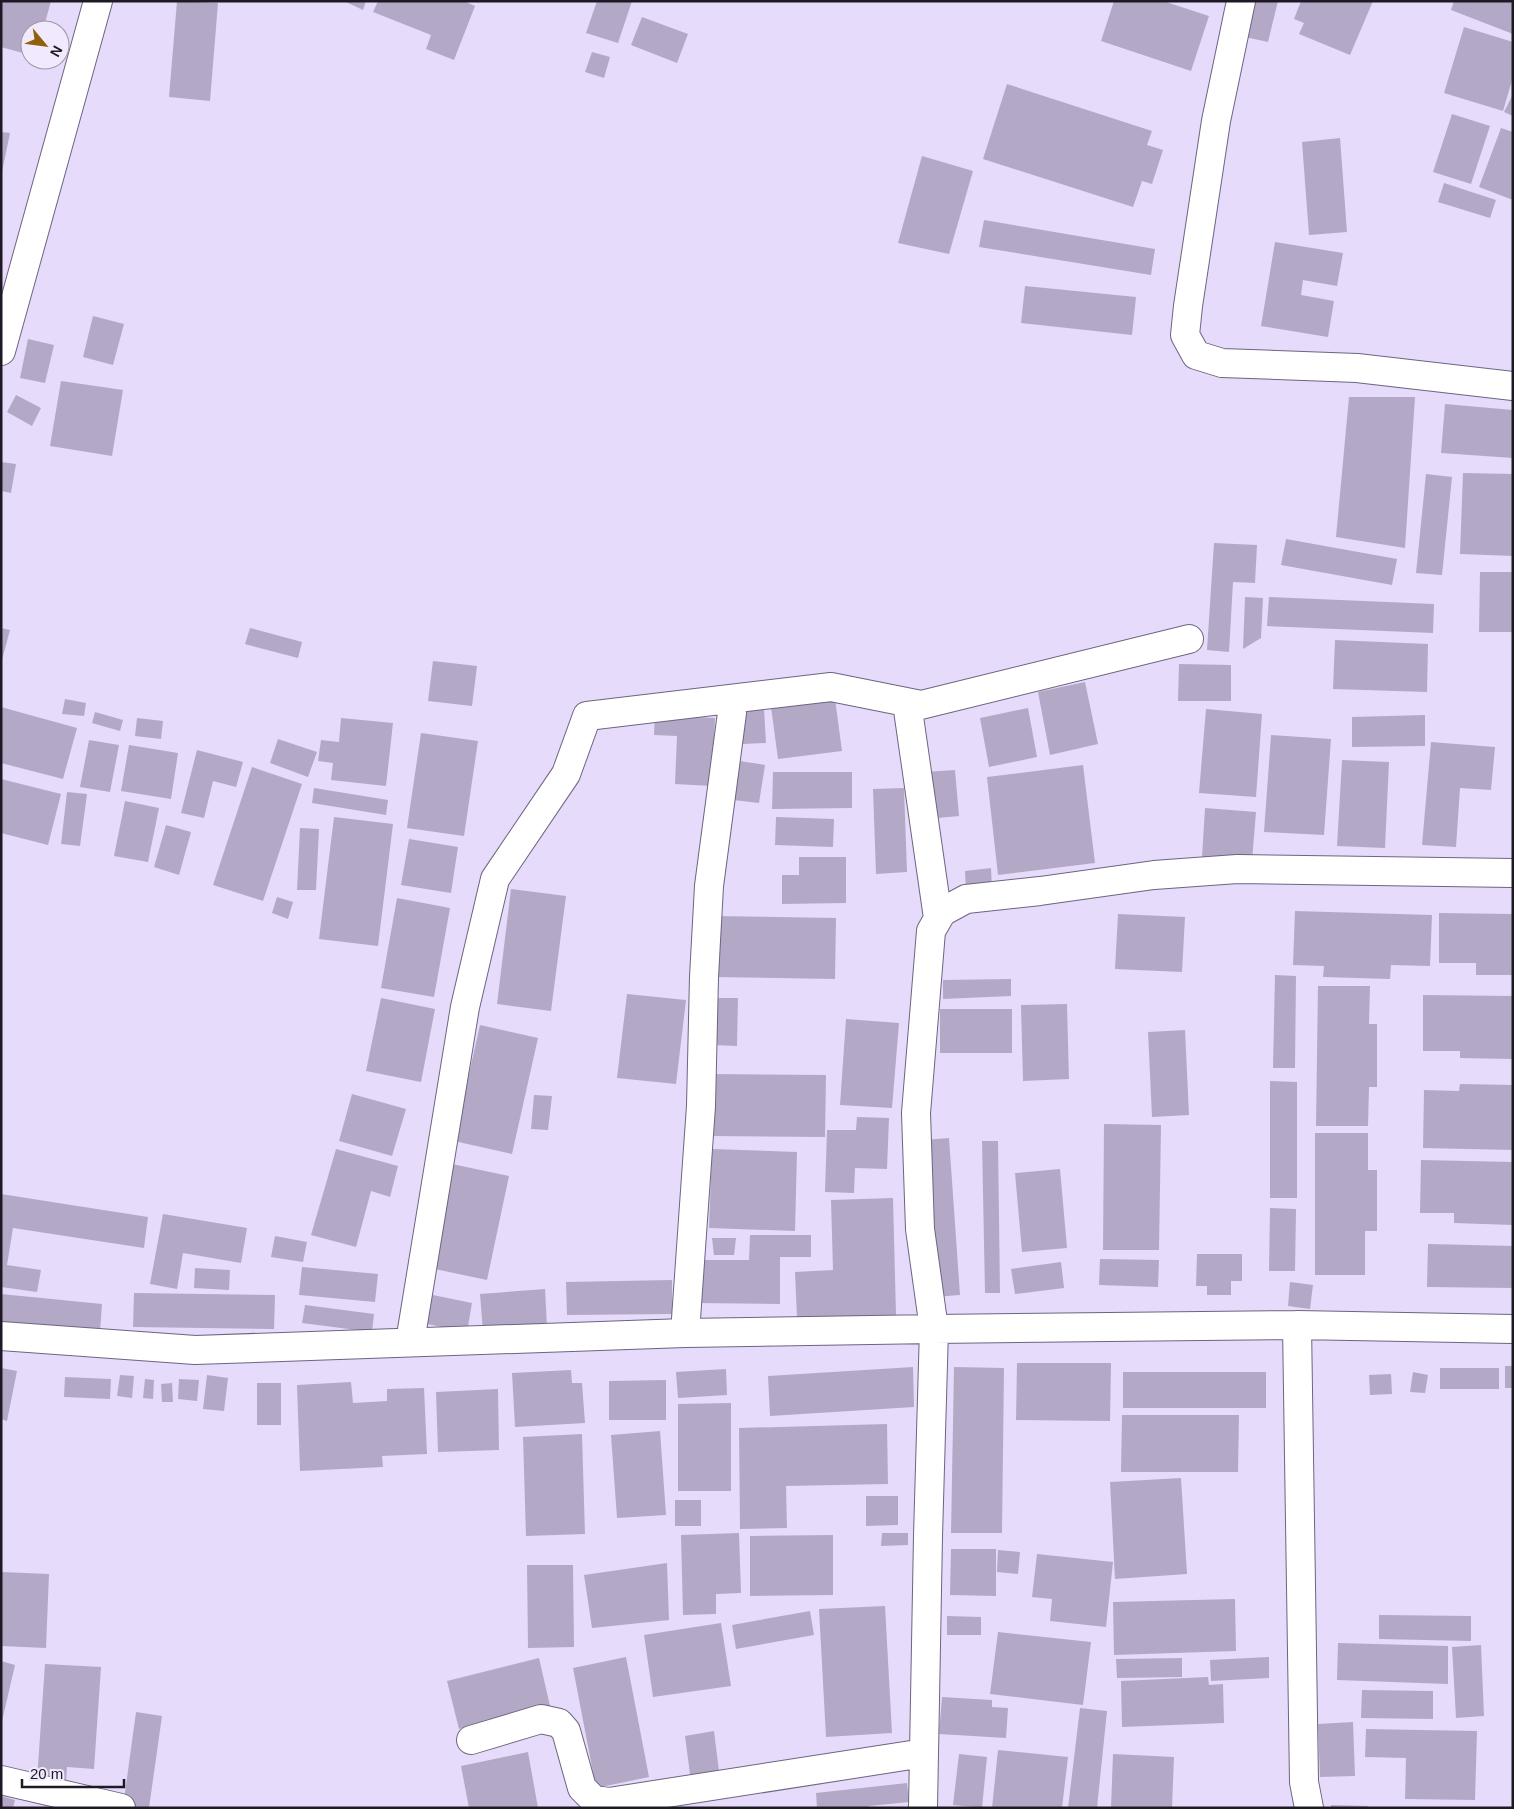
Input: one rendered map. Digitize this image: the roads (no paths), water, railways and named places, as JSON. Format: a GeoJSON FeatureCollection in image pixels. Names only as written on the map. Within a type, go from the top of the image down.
{"type":"FeatureCollection","features":[{"type":"Feature","properties":{"kind":"street"},"geometry":{"type":"LineString","coordinates":[[1,351],[98,1]]}},
{"type":"Feature","properties":{"kind":"street"},"geometry":{"type":"LineString","coordinates":[[1241,1],[1216,121],[1188,306],[1185,334],[1196,356],[1222,363],[1357,368],[1513,386]]}},
{"type":"Feature","properties":{"kind":"street"},"geometry":{"type":"LineString","coordinates":[[410,1342],[465,1007],[495,879],[566,774],[587,716],[831,687],[920,705],[1189,639]]}},
{"type":"Feature","properties":{"kind":"street"},"geometry":{"type":"LineString","coordinates":[[907,703],[938,918]]}},
{"type":"Feature","properties":{"kind":"street"},"geometry":{"type":"LineString","coordinates":[[685,1333],[701,1106],[704,977],[709,886],[732,713]]}},
{"type":"Feature","properties":{"kind":"street"},"geometry":{"type":"LineString","coordinates":[[923,1808],[934,1329],[920,1229],[916,1113],[931,931],[938,918],[942,912],[966,899],[1154,875],[1237,869],[1513,873]]}},
{"type":"Feature","properties":{"kind":"street"},"geometry":{"type":"LineString","coordinates":[[1,1336],[195,1350],[685,1333],[934,1329],[1297,1325],[1513,1329]]}},
{"type":"Feature","properties":{"kind":"street"},"geometry":{"type":"LineString","coordinates":[[1297,1325],[1304,1772],[1309,1808]]}},
{"type":"Feature","properties":{"kind":"street"},"geometry":{"type":"LineString","coordinates":[[470,1740],[541,1719],[559,1723],[566,1730],[582,1788],[594,1800],[609,1802],[924,1753]]}},
{"type":"Feature","properties":{"kind":"street"},"geometry":{"type":"LineString","coordinates":[[1,1780],[121,1808]]}}]}
